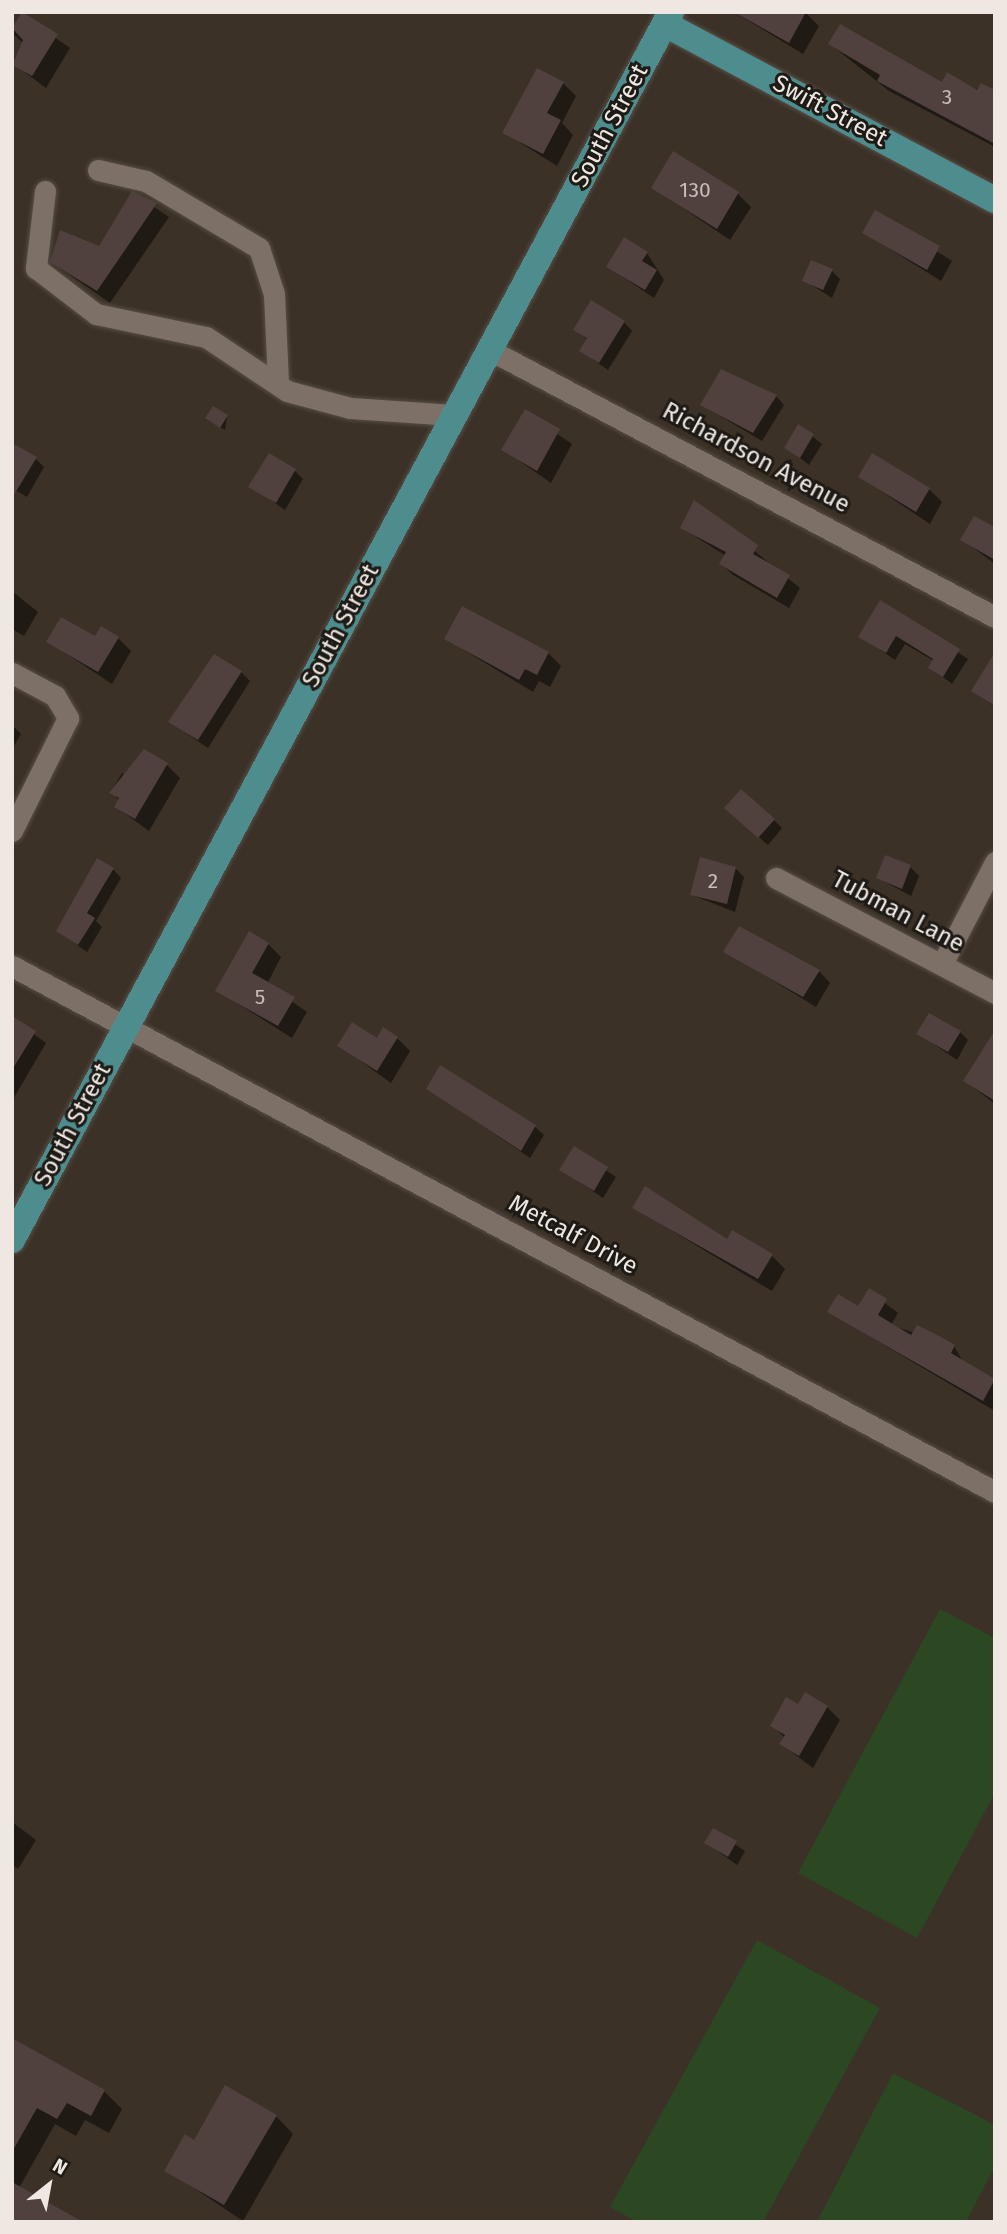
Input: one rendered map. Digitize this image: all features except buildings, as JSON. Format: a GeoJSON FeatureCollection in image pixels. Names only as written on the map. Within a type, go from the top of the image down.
{"type":"FeatureCollection","features":[{"type":"Feature","properties":{"kind":"main road","name":"Swift Street"},"geometry":{"type":"LineString","coordinates":[[668,18],[995,200]]}},
{"type":"Feature","properties":{"kind":"main road","name":"South Street"},"geometry":{"type":"LineString","coordinates":[[12,1240],[668,18]]}},
{"type":"Feature","properties":{"kind":"street"},"geometry":{"type":"LineString","coordinates":[[98,170],[146,181],[259,248],[274,293],[278,383]]}},
{"type":"Feature","properties":{"kind":"street"},"geometry":{"type":"LineString","coordinates":[[45,191],[36,268],[96,314],[206,337],[278,383],[350,408],[454,415]]}},
{"type":"Feature","properties":{"kind":"street","name":"Richardson Avenue"},"geometry":{"type":"LineString","coordinates":[[489,350],[995,617]]}},
{"type":"Feature","properties":{"kind":"street"},"geometry":{"type":"LineString","coordinates":[[12,673],[55,696],[68,718],[12,831]]}},
{"type":"Feature","properties":{"kind":"street"},"geometry":{"type":"LineString","coordinates":[[942,964],[995,862]]}},
{"type":"Feature","properties":{"kind":"street","name":"Tubman Lane"},"geometry":{"type":"LineString","coordinates":[[776,878],[995,993]]}},
{"type":"Feature","properties":{"kind":"street","name":"Metcalf Drive"},"geometry":{"type":"LineString","coordinates":[[12,967],[995,1492]]}},
{"type":"Feature","properties":{"kind":"green space"},"geometry":{"type":"Polygon","coordinates":[[[940,1609],[995,1638],[995,1793],[917,1938],[798,1873],[940,1609]]]}},
{"type":"Feature","properties":{"kind":"green space"},"geometry":{"type":"Polygon","coordinates":[[[757,1940],[880,2008],[763,2222],[637,2222],[610,2207],[757,1940]]]}},
{"type":"Feature","properties":{"kind":"green space"},"geometry":{"type":"Polygon","coordinates":[[[893,2073],[995,2125],[995,2166],[966,2222],[817,2222],[893,2073]]]}}]}
